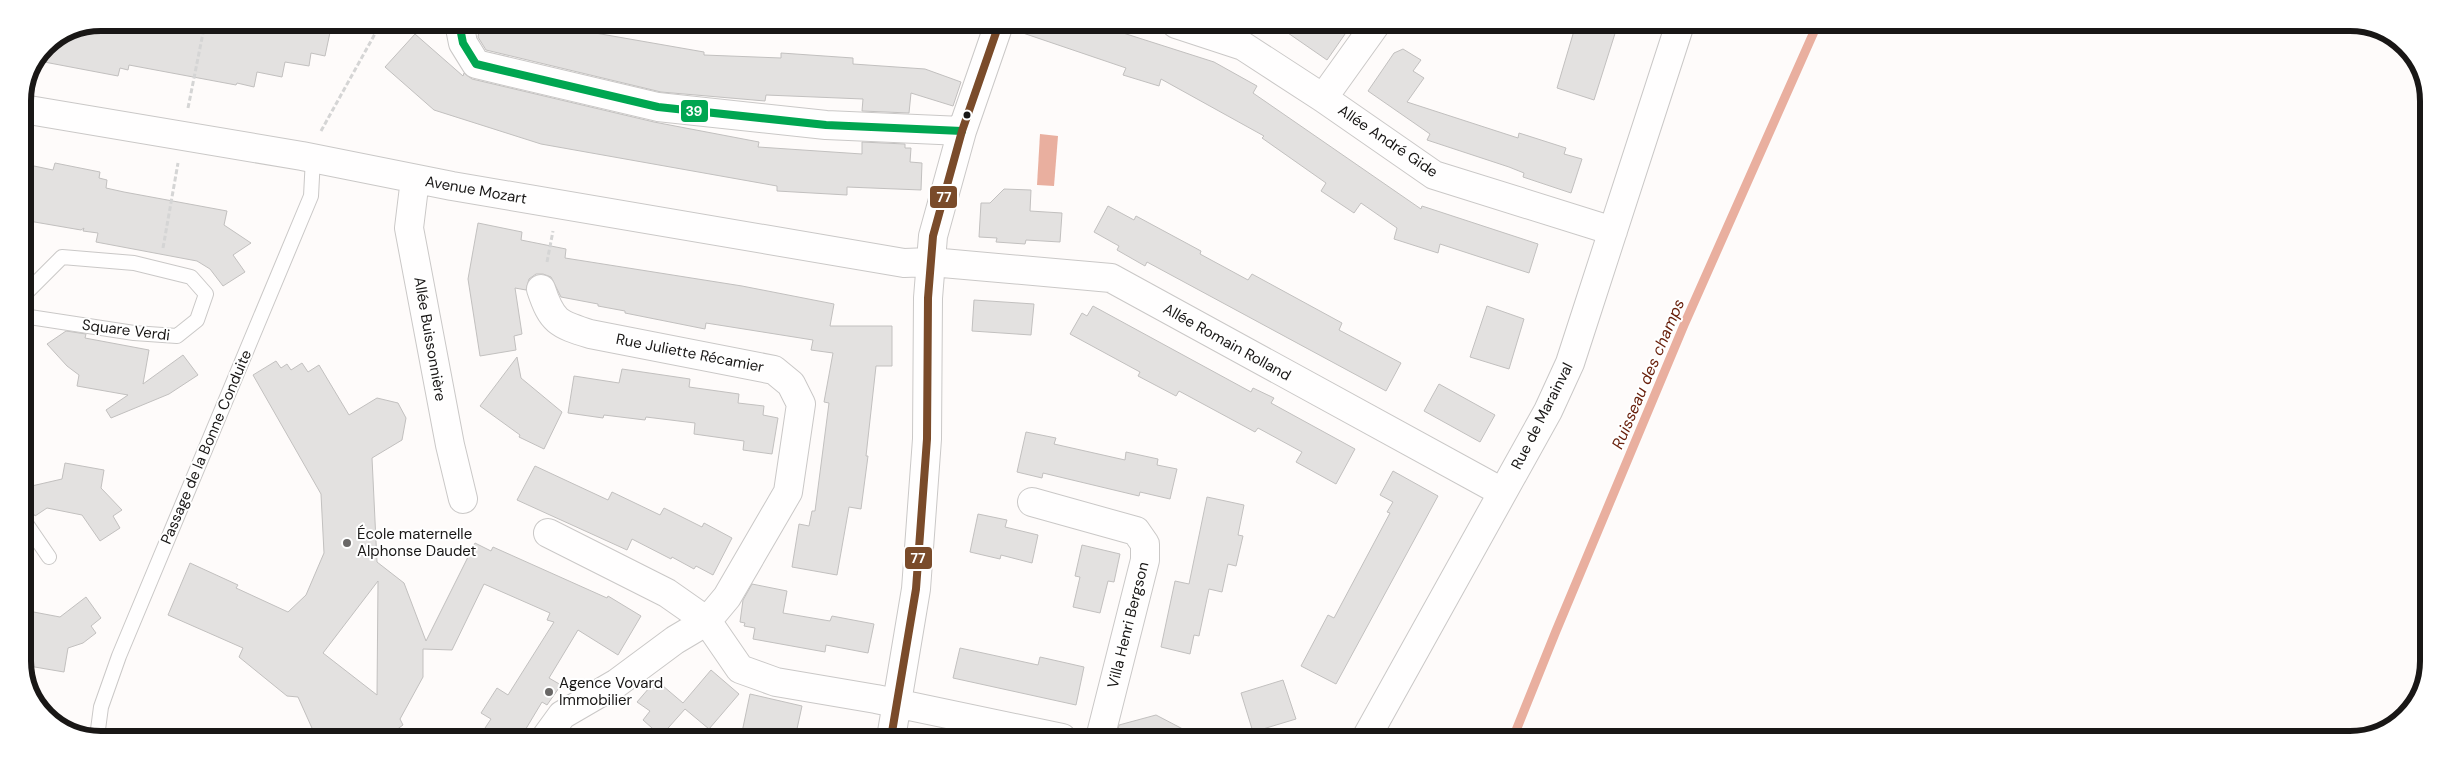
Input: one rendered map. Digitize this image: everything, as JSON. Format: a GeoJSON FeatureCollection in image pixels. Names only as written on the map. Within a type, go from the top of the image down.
{"type":"FeatureCollection","features":[{"type":"Feature","properties":{"kind":"street"},"geometry":{"type":"LineString","coordinates":[[459,31],[463,44],[476,64],[658,107],[826,125],[962,131]]}},
{"type":"Feature","properties":{"kind":"street"},"geometry":{"type":"LineString","coordinates":[[893,731],[917,580],[927,439],[928,298],[933,236],[962,131],[996,31]]}},
{"type":"Feature","properties":{"kind":"street","name":"Allée André Gide"},"geometry":{"type":"LineString","coordinates":[[1197,31],[1243,46],[1323,98],[1434,175],[1613,231]]}},
{"type":"Feature","properties":{"kind":"street"},"geometry":{"type":"LineString","coordinates":[[1323,98],[1371,31]]}},
{"type":"Feature","properties":{"kind":"street","name":"Rue de Marainval"},"geometry":{"type":"LineString","coordinates":[[1368,731],[1548,411],[1570,363],[1678,31]]}},
{"type":"Feature","properties":{"kind":"street","name":"Avenue Mozart"},"geometry":{"type":"LineString","coordinates":[[31,111],[313,158],[559,205],[904,263],[931,262]]}},
{"type":"Feature","properties":{"kind":"street","name":"Allée Buissonnière"},"geometry":{"type":"LineString","coordinates":[[416,179],[410,228],[450,445],[462,498]]}},
{"type":"Feature","properties":{"kind":"street","name":"Allée Romain Rolland"},"geometry":{"type":"LineString","coordinates":[[931,262],[1111,278],[1502,492]]}},
{"type":"Feature","properties":{"kind":"street","name":"Rue Juliette Récamier"},"geometry":{"type":"LineString","coordinates":[[541,289],[547,309],[561,325],[590,334],[774,370],[791,384],[801,404],[788,492],[727,597],[707,621],[675,640],[617,683],[562,715],[550,731]]}},
{"type":"Feature","properties":{"kind":"street","name":"Villa Henri Bergson"},"geometry":{"type":"LineString","coordinates":[[1032,502],[1136,531],[1145,544],[1145,560],[1102,731]]}},
{"type":"Feature","properties":{"kind":"street"},"geometry":{"type":"LineString","coordinates":[[548,533],[668,592],[707,621],[740,669],[776,682],[898,703],[1029,731]]}},
{"type":"Feature","properties":{"kind":"lane","name":"Passage de la Bonne Conduite"},"geometry":{"type":"LineString","coordinates":[[98,731],[101,707],[118,656],[310,196],[313,158]]}},
{"type":"Feature","properties":{"kind":"lane","name":"Square Verdi"},"geometry":{"type":"LineString","coordinates":[[31,288],[62,257],[134,263],[191,277],[206,294],[198,320],[177,336],[134,333],[31,317]]}},
{"type":"Feature","properties":{"kind":"lane"},"geometry":{"type":"LineString","coordinates":[[31,531],[49,557]]}},
{"type":"Feature","properties":{"kind":"path"},"geometry":{"type":"LineString","coordinates":[[313,158],[321,131],[377,31]]}},
{"type":"Feature","properties":{"kind":"path"},"geometry":{"type":"LineString","coordinates":[[541,289],[559,205]]}},
{"type":"Feature","properties":{"kind":"shaded area"},"geometry":{"type":"Polygon","coordinates":[[[1040,134],[1058,136],[1054,186],[1037,185],[1040,134]]]}},
{"type":"Feature","properties":{"kind":"building"},"geometry":{"type":"Polygon","coordinates":[[[101,31],[330,31],[325,56],[311,53],[309,66],[285,62],[282,77],[257,72],[254,87],[129,65],[128,70],[120,68],[118,76],[43,62],[62,43],[74,37],[101,31]]]}},
{"type":"Feature","properties":{"kind":"building"},"geometry":{"type":"Polygon","coordinates":[[[479,31],[584,31],[704,52],[704,55],[781,58],[781,53],[853,58],[853,64],[925,69],[961,82],[953,106],[911,93],[909,113],[862,111],[863,99],[766,95],[765,101],[661,92],[486,50],[478,37],[479,31]]]}},
{"type":"Feature","properties":{"kind":"building"},"geometry":{"type":"Polygon","coordinates":[[[1017,31],[1117,31],[1214,62],[1257,86],[1253,93],[1421,209],[1422,206],[1538,244],[1529,273],[1440,244],[1438,253],[1394,239],[1397,228],[1361,203],[1354,213],[1321,191],[1326,183],[1262,138],[1264,136],[1161,79],[1159,86],[1123,75],[1126,68],[1017,31]]]}},
{"type":"Feature","properties":{"kind":"building"},"geometry":{"type":"Polygon","coordinates":[[[1285,31],[1347,31],[1327,60],[1285,31]]]}},
{"type":"Feature","properties":{"kind":"building"},"geometry":{"type":"Polygon","coordinates":[[[1574,31],[1616,31],[1594,100],[1557,88],[1574,31]]]}},
{"type":"Feature","properties":{"kind":"building"},"geometry":{"type":"Polygon","coordinates":[[[415,34],[463,76],[464,73],[472,79],[654,122],[759,142],[758,147],[862,154],[862,142],[905,144],[905,148],[911,148],[910,162],[922,163],[921,190],[847,187],[847,195],[777,191],[777,186],[541,144],[434,110],[385,67],[415,34]]]}},
{"type":"Feature","properties":{"kind":"building"},"geometry":{"type":"Polygon","coordinates":[[[1403,49],[1421,60],[1413,71],[1424,78],[1407,102],[1518,138],[1519,133],[1566,148],[1564,154],[1582,159],[1571,193],[1523,177],[1524,173],[1509,167],[1427,140],[1430,134],[1368,91],[1394,53],[1403,49]]]}},
{"type":"Feature","properties":{"kind":"building"},"geometry":{"type":"Polygon","coordinates":[[[55,163],[100,172],[99,178],[107,180],[106,188],[227,211],[224,225],[251,243],[233,255],[245,272],[223,286],[210,269],[197,261],[96,242],[98,233],[83,231],[84,228],[81,230],[31,221],[31,167],[53,170],[55,163]]]}},
{"type":"Feature","properties":{"kind":"building"},"geometry":{"type":"Polygon","coordinates":[[[1004,189],[1031,190],[1030,211],[1062,213],[1060,242],[1026,240],[1025,244],[996,242],[997,238],[979,237],[981,203],[990,203],[1004,189]]]}},
{"type":"Feature","properties":{"kind":"building"},"geometry":{"type":"Polygon","coordinates":[[[1108,206],[1134,220],[1136,216],[1201,251],[1200,254],[1248,280],[1252,274],[1342,323],[1339,330],[1401,363],[1386,391],[1147,262],[1145,266],[1117,250],[1119,246],[1094,232],[1108,206]]]}},
{"type":"Feature","properties":{"kind":"building"},"geometry":{"type":"Polygon","coordinates":[[[478,223],[522,232],[521,240],[566,249],[565,258],[742,286],[834,304],[830,326],[892,326],[892,366],[876,366],[861,509],[849,507],[837,575],[792,567],[799,524],[809,526],[812,511],[815,511],[829,403],[824,402],[833,353],[811,350],[813,340],[706,323],[705,329],[625,313],[625,311],[598,306],[598,304],[561,297],[551,277],[536,274],[529,279],[526,290],[515,288],[522,334],[514,336],[516,350],[480,356],[468,279],[478,223]]]}},
{"type":"Feature","properties":{"kind":"building"},"geometry":{"type":"Polygon","coordinates":[[[974,300],[1034,304],[1031,335],[972,331],[974,300]]]}},
{"type":"Feature","properties":{"kind":"building"},"geometry":{"type":"Polygon","coordinates":[[[1093,306],[1251,392],[1253,388],[1274,398],[1271,403],[1355,449],[1336,484],[1296,462],[1302,452],[1258,428],[1255,432],[1179,391],[1176,396],[1138,376],[1140,372],[1070,334],[1082,313],[1087,316],[1093,306]]]}},
{"type":"Feature","properties":{"kind":"building"},"geometry":{"type":"Polygon","coordinates":[[[1487,306],[1524,319],[1509,369],[1470,357],[1487,306]]]}},
{"type":"Feature","properties":{"kind":"building"},"geometry":{"type":"Polygon","coordinates":[[[66,331],[86,334],[85,338],[149,350],[143,384],[183,355],[198,375],[169,394],[111,418],[106,410],[128,395],[77,386],[79,375],[67,366],[47,344],[66,331]]]}},
{"type":"Feature","properties":{"kind":"building"},"geometry":{"type":"Polygon","coordinates":[[[517,357],[521,378],[562,412],[544,449],[519,437],[520,435],[480,406],[517,357]]]}},
{"type":"Feature","properties":{"kind":"building"},"geometry":{"type":"Polygon","coordinates":[[[276,361],[281,368],[287,364],[291,370],[302,363],[308,372],[319,365],[349,415],[377,398],[398,403],[406,418],[402,440],[372,458],[377,562],[404,583],[426,641],[475,543],[491,551],[493,547],[607,598],[608,596],[641,616],[618,655],[578,630],[549,678],[561,685],[547,705],[542,702],[525,731],[483,731],[491,719],[481,713],[497,688],[508,695],[554,622],[547,620],[550,613],[484,584],[452,650],[423,649],[423,677],[400,719],[403,725],[395,731],[313,731],[298,697],[287,696],[239,657],[243,648],[168,615],[190,563],[238,585],[236,588],[288,612],[306,595],[324,553],[321,494],[253,375],[276,361]],[[378,581],[323,653],[377,695],[378,581]]]}},
{"type":"Feature","properties":{"kind":"building"},"geometry":{"type":"Polygon","coordinates":[[[622,369],[690,379],[689,387],[739,394],[738,403],[764,406],[763,415],[778,418],[772,454],[743,450],[744,441],[694,434],[695,423],[646,417],[645,420],[604,415],[603,418],[568,413],[574,376],[619,383],[622,369]]]}},
{"type":"Feature","properties":{"kind":"building"},"geometry":{"type":"Polygon","coordinates":[[[1439,384],[1495,415],[1480,442],[1424,411],[1439,384]]]}},
{"type":"Feature","properties":{"kind":"building"},"geometry":{"type":"Polygon","coordinates":[[[1026,432],[1056,438],[1054,444],[1125,460],[1126,452],[1158,459],[1157,465],[1177,469],[1170,499],[1140,492],[1139,496],[1043,473],[1042,478],[1017,472],[1026,432]]]}},
{"type":"Feature","properties":{"kind":"building"},"geometry":{"type":"Polygon","coordinates":[[[65,463],[104,470],[101,488],[122,510],[113,516],[120,528],[100,541],[82,515],[47,508],[35,516],[31,510],[31,486],[62,479],[65,463]]]}},
{"type":"Feature","properties":{"kind":"building"},"geometry":{"type":"Polygon","coordinates":[[[535,466],[608,500],[612,492],[660,515],[664,508],[702,527],[704,523],[732,538],[713,575],[696,566],[694,569],[672,557],[671,559],[632,539],[627,550],[517,500],[535,466]]]}},
{"type":"Feature","properties":{"kind":"building"},"geometry":{"type":"Polygon","coordinates":[[[1393,471],[1438,496],[1336,684],[1301,666],[1328,615],[1334,618],[1390,513],[1387,512],[1393,502],[1380,495],[1393,471]]]}},
{"type":"Feature","properties":{"kind":"building"},"geometry":{"type":"Polygon","coordinates":[[[1207,497],[1244,505],[1238,535],[1243,536],[1236,566],[1228,564],[1222,592],[1209,589],[1199,636],[1194,635],[1190,654],[1161,647],[1175,581],[1189,584],[1207,497]]]}},
{"type":"Feature","properties":{"kind":"building"},"geometry":{"type":"Polygon","coordinates":[[[978,514],[1007,520],[1005,527],[1038,535],[1032,563],[1001,555],[1000,559],[970,552],[978,514]]]}},
{"type":"Feature","properties":{"kind":"building"},"geometry":{"type":"Polygon","coordinates":[[[1082,545],[1120,554],[1114,582],[1108,581],[1100,613],[1073,607],[1080,577],[1075,576],[1082,545]]]}},
{"type":"Feature","properties":{"kind":"building"},"geometry":{"type":"Polygon","coordinates":[[[752,584],[787,591],[783,613],[830,621],[832,616],[874,624],[868,653],[826,645],[825,652],[753,639],[755,628],[744,626],[745,623],[740,622],[743,600],[752,584]]]}},
{"type":"Feature","properties":{"kind":"building"},"geometry":{"type":"Polygon","coordinates":[[[86,597],[101,618],[91,626],[96,633],[83,643],[68,648],[64,672],[31,666],[31,612],[60,617],[86,597]]]}},
{"type":"Feature","properties":{"kind":"building"},"geometry":{"type":"Polygon","coordinates":[[[960,648],[1038,665],[1040,657],[1084,667],[1076,705],[953,678],[960,648]]]}},
{"type":"Feature","properties":{"kind":"building"},"geometry":{"type":"Polygon","coordinates":[[[711,670],[739,694],[709,729],[685,709],[665,731],[655,731],[643,720],[650,711],[637,702],[656,680],[683,703],[711,670]]]}},
{"type":"Feature","properties":{"kind":"building"},"geometry":{"type":"Polygon","coordinates":[[[1283,680],[1296,719],[1253,731],[1241,693],[1283,680]]]}},
{"type":"Feature","properties":{"kind":"building"},"geometry":{"type":"Polygon","coordinates":[[[750,694],[802,706],[797,731],[742,731],[750,694]]]}},
{"type":"Feature","properties":{"kind":"building"},"geometry":{"type":"Polygon","coordinates":[[[1156,715],[1187,731],[1118,731],[1119,725],[1156,715]]]}},
{"type":"Feature","properties":{"kind":"waterway","name":"Ruisseau des champs"},"geometry":{"type":"LineString","coordinates":[[1516,731],[1684,325],[1814,31]]}},
{"type":"Feature","properties":{"kind":"transit line","name":"39"},"geometry":{"type":"LineString","coordinates":[[461,31],[463,43],[476,64],[658,107],[826,125],[962,131]]}},
{"type":"Feature","properties":{"kind":"transit line","name":"77"},"geometry":{"type":"LineString","coordinates":[[892,731],[916,589],[927,439],[928,298],[933,236],[962,131],[997,31]]}},
{"type":"Feature","properties":{"kind":"place","name":"École maternelle Alphonse Daudet"},"geometry":{"type":"Point","coordinates":[347,543]}},
{"type":"Feature","properties":{"kind":"place","name":"Agence Vovard Immobilier"},"geometry":{"type":"Point","coordinates":[549,692]}}]}
